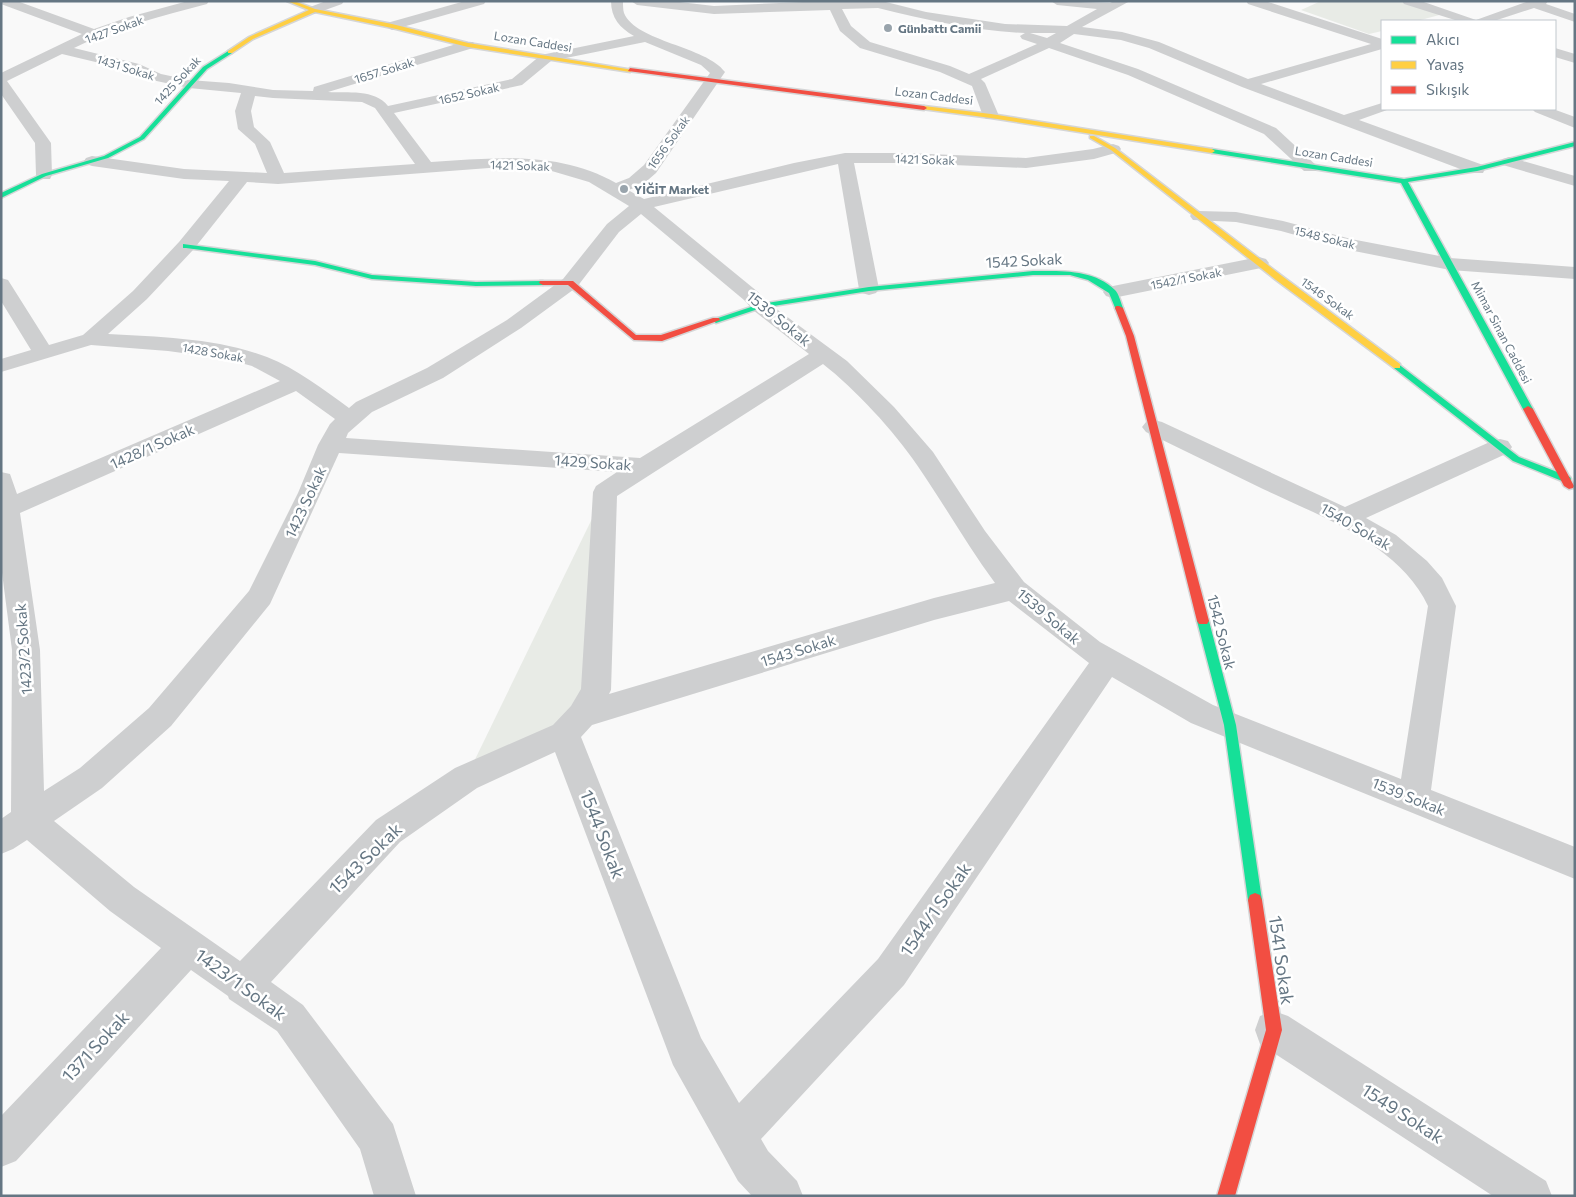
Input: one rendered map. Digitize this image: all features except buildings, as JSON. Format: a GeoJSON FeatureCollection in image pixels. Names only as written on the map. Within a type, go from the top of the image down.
{"type":"FeatureCollection","features":[{"type":"Feature","properties":{"kind":"street","name":"1427 Sokak"},"geometry":{"type":"LineString","coordinates":[[2,83],[27,65],[63,50],[94,34],[203,1]]}},
{"type":"Feature","properties":{"kind":"street","name":"Lozan Caddesi"},"geometry":{"type":"LineString","coordinates":[[289,1],[314,10],[392,26],[468,45],[546,58],[711,82],[992,116],[1404,181],[1477,169],[1575,144]]}},
{"type":"Feature","properties":{"kind":"street"},"geometry":{"type":"LineString","coordinates":[[314,10],[338,1]]}},
{"type":"Feature","properties":{"kind":"street"},"geometry":{"type":"LineString","coordinates":[[392,26],[480,1]]}},
{"type":"Feature","properties":{"kind":"street"},"geometry":{"type":"LineString","coordinates":[[617,1],[616,5],[620,19],[646,38],[707,63],[718,72],[711,82]]}},
{"type":"Feature","properties":{"kind":"street"},"geometry":{"type":"LineString","coordinates":[[636,1],[714,10],[880,2],[926,16],[1005,28],[1073,30],[1122,36],[1154,45],[1247,84],[1477,169]]}},
{"type":"Feature","properties":{"kind":"street"},"geometry":{"type":"LineString","coordinates":[[1057,1],[1110,7]]}},
{"type":"Feature","properties":{"kind":"street"},"geometry":{"type":"LineString","coordinates":[[969,79],[1048,43],[1073,30],[1076,25],[1124,1]]}},
{"type":"Feature","properties":{"kind":"street"},"geometry":{"type":"LineString","coordinates":[[1252,1],[1381,44]]}},
{"type":"Feature","properties":{"kind":"street"},"geometry":{"type":"LineString","coordinates":[[1408,1],[1467,20]]}},
{"type":"Feature","properties":{"kind":"street"},"geometry":{"type":"LineString","coordinates":[[14,2],[94,34]]}},
{"type":"Feature","properties":{"kind":"street"},"geometry":{"type":"LineString","coordinates":[[833,3],[845,28],[865,45],[945,69],[978,83],[992,116]]}},
{"type":"Feature","properties":{"kind":"street"},"geometry":{"type":"LineString","coordinates":[[1485,20],[1538,3],[1575,18]]}},
{"type":"Feature","properties":{"kind":"street"},"geometry":{"type":"LineString","coordinates":[[1286,13],[1308,4]]}},
{"type":"Feature","properties":{"kind":"street","name":"1425 Sokak"},"geometry":{"type":"LineString","coordinates":[[1,196],[44,175],[106,157],[142,138],[205,68],[251,38],[314,10]]}},
{"type":"Feature","properties":{"kind":"street"},"geometry":{"type":"LineString","coordinates":[[1005,28],[1133,72],[1270,131],[1310,167]]}},
{"type":"Feature","properties":{"kind":"street"},"geometry":{"type":"LineString","coordinates":[[546,58],[646,38]]}},
{"type":"Feature","properties":{"kind":"street"},"geometry":{"type":"LineString","coordinates":[[1247,84],[1381,44]]}},
{"type":"Feature","properties":{"kind":"street","name":"1657 Sokak"},"geometry":{"type":"LineString","coordinates":[[300,95],[468,45]]}},
{"type":"Feature","properties":{"kind":"street","name":"1431 Sokak"},"geometry":{"type":"LineString","coordinates":[[63,50],[134,67],[158,77],[189,84],[229,87],[249,91]]}},
{"type":"Feature","properties":{"kind":"street"},"geometry":{"type":"LineString","coordinates":[[1556,52],[1575,59]]}},
{"type":"Feature","properties":{"kind":"street","name":"1652 Sokak"},"geometry":{"type":"LineString","coordinates":[[384,111],[517,82],[546,58]]}},
{"type":"Feature","properties":{"kind":"street","name":"1656 Sokak"},"geometry":{"type":"LineString","coordinates":[[614,189],[635,182],[650,169],[711,82]]}},
{"type":"Feature","properties":{"kind":"street"},"geometry":{"type":"LineString","coordinates":[[2,83],[43,143],[44,175]]}},
{"type":"Feature","properties":{"kind":"street"},"geometry":{"type":"LineString","coordinates":[[249,91],[243,111],[246,129],[262,142],[278,179]]}},
{"type":"Feature","properties":{"kind":"street","name":"1657 Sokak"},"geometry":{"type":"LineString","coordinates":[[249,91],[364,98],[380,105],[426,168]]}},
{"type":"Feature","properties":{"kind":"street"},"geometry":{"type":"LineString","coordinates":[[1344,120],[1381,107]]}},
{"type":"Feature","properties":{"kind":"street"},"geometry":{"type":"LineString","coordinates":[[1542,110],[1575,123]]}},
{"type":"Feature","properties":{"kind":"street","name":"1546 Sokak"},"geometry":{"type":"LineString","coordinates":[[1080,130],[1113,149],[1259,263],[1408,374],[1516,459],[1566,479]]}},
{"type":"Feature","properties":{"kind":"street","name":"1421 Sokak"},"geometry":{"type":"LineString","coordinates":[[92,161],[184,174],[278,179],[489,163],[546,164],[595,178],[641,205],[794,168],[845,158],[906,158],[1026,163],[1094,154],[1113,149]]}},
{"type":"Feature","properties":{"kind":"street"},"geometry":{"type":"LineString","coordinates":[[845,158],[869,289]]}},
{"type":"Feature","properties":{"kind":"street"},"geometry":{"type":"LineString","coordinates":[[1509,162],[1575,181]]}},
{"type":"Feature","properties":{"kind":"street"},"geometry":{"type":"LineString","coordinates":[[1,366],[90,339],[140,295],[186,246],[242,177]]}},
{"type":"Feature","properties":{"kind":"street","name":"Mimar Sinan Caddesi"},"geometry":{"type":"LineString","coordinates":[[1404,181],[1575,496]]}},
{"type":"Feature","properties":{"kind":"street","name":"1423 Sokak"},"geometry":{"type":"LineString","coordinates":[[15,829],[91,778],[160,717],[260,597],[338,429],[364,406],[435,373],[514,324],[570,283],[613,228],[641,205]]}},
{"type":"Feature","properties":{"kind":"street","name":"1539 Sokak"},"geometry":{"type":"LineString","coordinates":[[641,205],[751,296],[760,306],[839,366],[886,412],[925,458],[976,538],[1014,589],[1090,650],[1202,714],[1575,862]]}},
{"type":"Feature","properties":{"kind":"street","name":"1548 Sokak"},"geometry":{"type":"LineString","coordinates":[[1199,216],[1236,217],[1283,226],[1348,244],[1450,264],[1575,273]]}},
{"type":"Feature","properties":{"kind":"street"},"geometry":{"type":"LineString","coordinates":[[186,246],[315,263],[372,277],[476,284],[570,283]]}},
{"type":"Feature","properties":{"kind":"street","name":"1542/1 Sokak"},"geometry":{"type":"LineString","coordinates":[[1113,292],[1259,263]]}},
{"type":"Feature","properties":{"kind":"street","name":"1542 Sokak"},"geometry":{"type":"LineString","coordinates":[[570,283],[634,337],[648,339],[662,338],[760,306],[869,289],[994,276],[1070,273],[1091,278],[1113,292],[1130,336],[1230,725]]}},
{"type":"Feature","properties":{"kind":"street"},"geometry":{"type":"LineString","coordinates":[[1,284],[43,352]]}},
{"type":"Feature","properties":{"kind":"street","name":"1428 Sokak"},"geometry":{"type":"LineString","coordinates":[[90,339],[206,349],[246,357],[297,382],[350,419]]}},
{"type":"Feature","properties":{"kind":"street","name":"1429 Sokak"},"geometry":{"type":"LineString","coordinates":[[330,445],[644,466],[824,354]]}},
{"type":"Feature","properties":{"kind":"street","name":"1428/1 Sokak"},"geometry":{"type":"LineString","coordinates":[[7,509],[297,382]]}},
{"type":"Feature","properties":{"kind":"street","name":"1540 Sokak"},"geometry":{"type":"LineString","coordinates":[[1154,427],[1345,517],[1387,542],[1418,568],[1432,585],[1442,606],[1414,798]]}},
{"type":"Feature","properties":{"kind":"street"},"geometry":{"type":"LineString","coordinates":[[1345,517],[1500,447]]}},
{"type":"Feature","properties":{"kind":"street"},"geometry":{"type":"LineString","coordinates":[[573,724],[596,690],[605,492],[644,466]]}},
{"type":"Feature","properties":{"kind":"street","name":"1423/2 Sokak"},"geometry":{"type":"LineString","coordinates":[[1,480],[7,509],[26,650],[15,829]]}},
{"type":"Feature","properties":{"kind":"street","name":"1543 Sokak"},"geometry":{"type":"LineString","coordinates":[[242,986],[388,831],[466,778],[573,724],[934,609],[1014,589]]}},
{"type":"Feature","properties":{"kind":"street","name":"1544/1 Sokak"},"geometry":{"type":"LineString","coordinates":[[736,1136],[891,972],[1107,660]]}},
{"type":"Feature","properties":{"kind":"street","name":"1544 Sokak"},"geometry":{"type":"LineString","coordinates":[[573,724],[687,1051],[753,1166],[782,1196]]}},
{"type":"Feature","properties":{"kind":"street","name":"1541 Sokak"},"geometry":{"type":"LineString","coordinates":[[1226,1196],[1274,1030],[1230,725]]}},
{"type":"Feature","properties":{"kind":"street","name":"1423/1 Sokak"},"geometry":{"type":"LineString","coordinates":[[15,829],[122,899],[242,986],[290,1018],[378,1139],[396,1196]]}},
{"type":"Feature","properties":{"kind":"street","name":"1371 Sokak"},"geometry":{"type":"LineString","coordinates":[[1,1146],[188,946]]}},
{"type":"Feature","properties":{"kind":"street","name":"1549 Sokak"},"geometry":{"type":"LineString","coordinates":[[1274,1030],[1531,1196]]}},
{"type":"Feature","properties":{"kind":"shaded area"},"geometry":{"type":"Polygon","coordinates":[[[1321,1],[1403,1],[1443,14],[1421,20],[1381,20],[1381,31],[1369,34],[1301,10],[1321,1]]]}},
{"type":"Feature","properties":{"kind":"shaded area"},"geometry":{"type":"Polygon","coordinates":[[[605,492],[582,715],[466,778],[605,492]]]}},
{"type":"Feature","properties":{"kind":"traffic: fast"},"geometry":{"type":"LineString","coordinates":[[1,196],[44,175],[106,157],[142,138],[205,68],[230,52]]}},
{"type":"Feature","properties":{"kind":"traffic: fast"},"geometry":{"type":"LineString","coordinates":[[1212,151],[1404,181],[1477,169],[1575,144]]}},
{"type":"Feature","properties":{"kind":"traffic: fast"},"geometry":{"type":"LineString","coordinates":[[1404,181],[1528,409]]}},
{"type":"Feature","properties":{"kind":"traffic: fast"},"geometry":{"type":"LineString","coordinates":[[186,246],[315,263],[372,277],[476,284],[543,283]]}},
{"type":"Feature","properties":{"kind":"traffic: fast"},"geometry":{"type":"LineString","coordinates":[[716,320],[760,306],[869,289],[1033,273],[1070,273],[1091,278],[1113,292],[1119,308]]}},
{"type":"Feature","properties":{"kind":"traffic: fast"},"geometry":{"type":"LineString","coordinates":[[1397,366],[1516,459],[1566,479]]}},
{"type":"Feature","properties":{"kind":"traffic: fast"},"geometry":{"type":"LineString","coordinates":[[1203,621],[1230,725],[1255,900]]}},
{"type":"Feature","properties":{"kind":"traffic: slow"},"geometry":{"type":"LineString","coordinates":[[289,1],[314,10],[392,26],[468,45],[630,70]]}},
{"type":"Feature","properties":{"kind":"traffic: slow"},"geometry":{"type":"LineString","coordinates":[[230,52],[251,38],[314,10]]}},
{"type":"Feature","properties":{"kind":"traffic: slow"},"geometry":{"type":"LineString","coordinates":[[924,108],[991,116],[1212,151]]}},
{"type":"Feature","properties":{"kind":"traffic: slow"},"geometry":{"type":"LineString","coordinates":[[1092,137],[1113,149],[1279,278],[1397,366]]}},
{"type":"Feature","properties":{"kind":"traffic: jam"},"geometry":{"type":"LineString","coordinates":[[630,70],[924,108]]}},
{"type":"Feature","properties":{"kind":"traffic: jam"},"geometry":{"type":"LineString","coordinates":[[543,283],[570,283],[634,337],[662,338],[716,320]]}},
{"type":"Feature","properties":{"kind":"traffic: jam"},"geometry":{"type":"LineString","coordinates":[[1119,308],[1130,336],[1203,621]]}},
{"type":"Feature","properties":{"kind":"traffic: jam"},"geometry":{"type":"LineString","coordinates":[[1528,409],[1569,486]]}},
{"type":"Feature","properties":{"kind":"traffic: jam"},"geometry":{"type":"LineString","coordinates":[[1226,1196],[1274,1030],[1255,900]]}},
{"type":"Feature","properties":{"kind":"place","name":"Günbattı Camii"},"geometry":{"type":"Point","coordinates":[888,28]}},
{"type":"Feature","properties":{"kind":"place","name":"YİĞİT Market"},"geometry":{"type":"Point","coordinates":[624,189]}}]}
